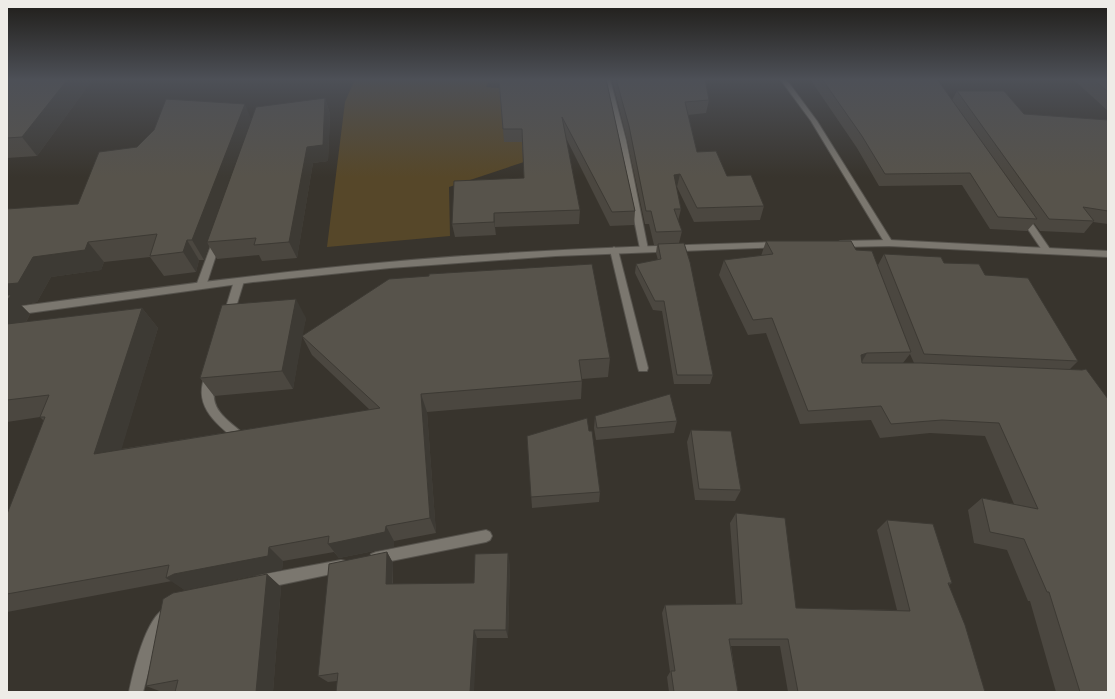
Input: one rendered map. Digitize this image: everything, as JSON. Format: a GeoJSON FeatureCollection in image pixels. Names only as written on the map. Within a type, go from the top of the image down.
{"type":"FeatureCollection","features":[{"type":"Feature","properties":{"kind":"street"},"geometry":{"type":"LineString","coordinates":[[615,112],[644,249]]}},
{"type":"Feature","properties":{"kind":"street"},"geometry":{"type":"LineString","coordinates":[[808,112],[889,243]]}},
{"type":"Feature","properties":{"kind":"street"},"geometry":{"type":"LineString","coordinates":[[1020,211],[1047,251]]}},
{"type":"Feature","properties":{"kind":"street"},"geometry":{"type":"LineString","coordinates":[[201,286],[219,233]]}},
{"type":"Feature","properties":{"kind":"street"},"geometry":{"type":"LineString","coordinates":[[833,244],[863,247],[889,243],[1108,254]]}},
{"type":"Feature","properties":{"kind":"street"},"geometry":{"type":"LineString","coordinates":[[7,312],[239,281],[421,262],[614,250],[788,245]]}},
{"type":"Feature","properties":{"kind":"street"},"geometry":{"type":"LineString","coordinates":[[614,250],[643,368]]}},
{"type":"Feature","properties":{"kind":"street"},"geometry":{"type":"LineString","coordinates":[[226,324],[239,281]]}},
{"type":"Feature","properties":{"kind":"street"},"geometry":{"type":"LineString","coordinates":[[213,367],[206,389],[207,399],[215,414],[240,436]]}},
{"type":"Feature","properties":{"kind":"street"},"geometry":{"type":"LineString","coordinates":[[247,585],[486,536]]}},
{"type":"Feature","properties":{"kind":"street"},"geometry":{"type":"LineString","coordinates":[[136,692],[150,641],[158,625],[173,606]]}},
{"type":"Feature","properties":{"kind":"shaded area"},"geometry":{"type":"Polygon","coordinates":[[[344,112],[535,112],[533,159],[449,187],[450,236],[327,247],[344,112]]]}},
{"type":"Feature","properties":{"kind":"building"},"geometry":{"type":"Polygon","coordinates":[[[7,112],[42,112],[22,137],[7,138],[7,112]]]}},
{"type":"Feature","properties":{"kind":"building"},"geometry":{"type":"Polygon","coordinates":[[[161,112],[242,112],[192,240],[187,240],[183,252],[150,256],[157,234],[88,242],[85,250],[33,257],[18,283],[7,284],[7,209],[78,204],[99,152],[137,147],[154,130],[161,112]]]}},
{"type":"Feature","properties":{"kind":"building"},"geometry":{"type":"Polygon","coordinates":[[[254,112],[324,112],[323,145],[307,147],[289,242],[254,245],[256,238],[207,242],[254,112]]]}},
{"type":"Feature","properties":{"kind":"building"},"geometry":{"type":"Polygon","coordinates":[[[502,112],[613,112],[635,211],[612,212],[562,117],[580,210],[494,213],[494,222],[452,224],[454,181],[524,178],[522,129],[503,129],[502,112]]]}},
{"type":"Feature","properties":{"kind":"building"},"geometry":{"type":"Polygon","coordinates":[[[625,112],[687,112],[697,152],[716,151],[727,176],[751,175],[764,206],[697,208],[680,174],[674,175],[681,209],[674,209],[682,231],[656,232],[651,211],[646,211],[625,112]]]}},
{"type":"Feature","properties":{"kind":"building"},"geometry":{"type":"Polygon","coordinates":[[[845,112],[960,112],[1037,219],[998,217],[970,173],[885,174],[862,136],[845,112]]]}},
{"type":"Feature","properties":{"kind":"building"},"geometry":{"type":"Polygon","coordinates":[[[972,112],[1022,112],[1024,114],[1108,120],[1108,211],[1083,207],[1094,221],[1049,219],[972,112]]]}},
{"type":"Feature","properties":{"kind":"building"},"geometry":{"type":"Polygon","coordinates":[[[766,241],[851,241],[856,250],[872,251],[911,352],[867,353],[861,355],[862,363],[921,363],[1086,369],[1108,399],[1108,692],[1080,692],[1049,592],[1047,592],[1024,539],[990,532],[982,498],[1038,509],[999,423],[942,420],[891,424],[881,406],[808,411],[772,318],[753,320],[724,260],[773,254],[766,241]]]}},
{"type":"Feature","properties":{"kind":"building"},"geometry":{"type":"Polygon","coordinates":[[[684,243],[690,262],[713,375],[677,375],[664,301],[655,301],[636,264],[661,259],[658,244],[684,243]]]}},
{"type":"Feature","properties":{"kind":"building"},"geometry":{"type":"Polygon","coordinates":[[[884,254],[941,257],[944,263],[979,264],[985,275],[1028,278],[1078,361],[924,354],[884,254]]]}},
{"type":"Feature","properties":{"kind":"building"},"geometry":{"type":"Polygon","coordinates":[[[592,264],[610,358],[579,360],[582,381],[421,394],[430,518],[386,526],[385,532],[328,544],[329,536],[269,547],[268,556],[174,574],[166,578],[169,565],[7,594],[7,514],[45,417],[40,417],[49,395],[7,400],[7,324],[142,308],[94,454],[380,408],[302,336],[389,279],[429,276],[429,274],[592,264]]]}},
{"type":"Feature","properties":{"kind":"building"},"geometry":{"type":"Polygon","coordinates":[[[7,295],[11,295],[7,301],[7,295]]]}},
{"type":"Feature","properties":{"kind":"building"},"geometry":{"type":"Polygon","coordinates":[[[296,299],[282,371],[200,378],[222,305],[296,299]]]}},
{"type":"Feature","properties":{"kind":"building"},"geometry":{"type":"Polygon","coordinates":[[[670,394],[677,421],[597,428],[595,416],[670,394]]]}},
{"type":"Feature","properties":{"kind":"building"},"geometry":{"type":"Polygon","coordinates":[[[587,418],[589,431],[592,431],[600,492],[531,497],[527,436],[587,418]]]}},
{"type":"Feature","properties":{"kind":"building"},"geometry":{"type":"Polygon","coordinates":[[[691,430],[731,431],[741,490],[699,489],[691,430]]]}},
{"type":"Feature","properties":{"kind":"building"},"geometry":{"type":"Polygon","coordinates":[[[736,513],[785,518],[796,608],[910,611],[887,520],[933,524],[952,583],[948,583],[965,625],[985,692],[798,692],[788,639],[729,639],[738,692],[674,692],[671,671],[675,671],[665,605],[742,604],[736,513]]]}},
{"type":"Feature","properties":{"kind":"building"},"geometry":{"type":"Polygon","coordinates":[[[387,552],[386,584],[474,583],[475,554],[508,553],[506,630],[474,630],[470,692],[336,692],[338,673],[318,676],[329,564],[387,552]]]}},
{"type":"Feature","properties":{"kind":"building"},"geometry":{"type":"Polygon","coordinates":[[[267,574],[256,692],[175,692],[178,680],[146,686],[163,599],[173,593],[267,574]]]}}]}
